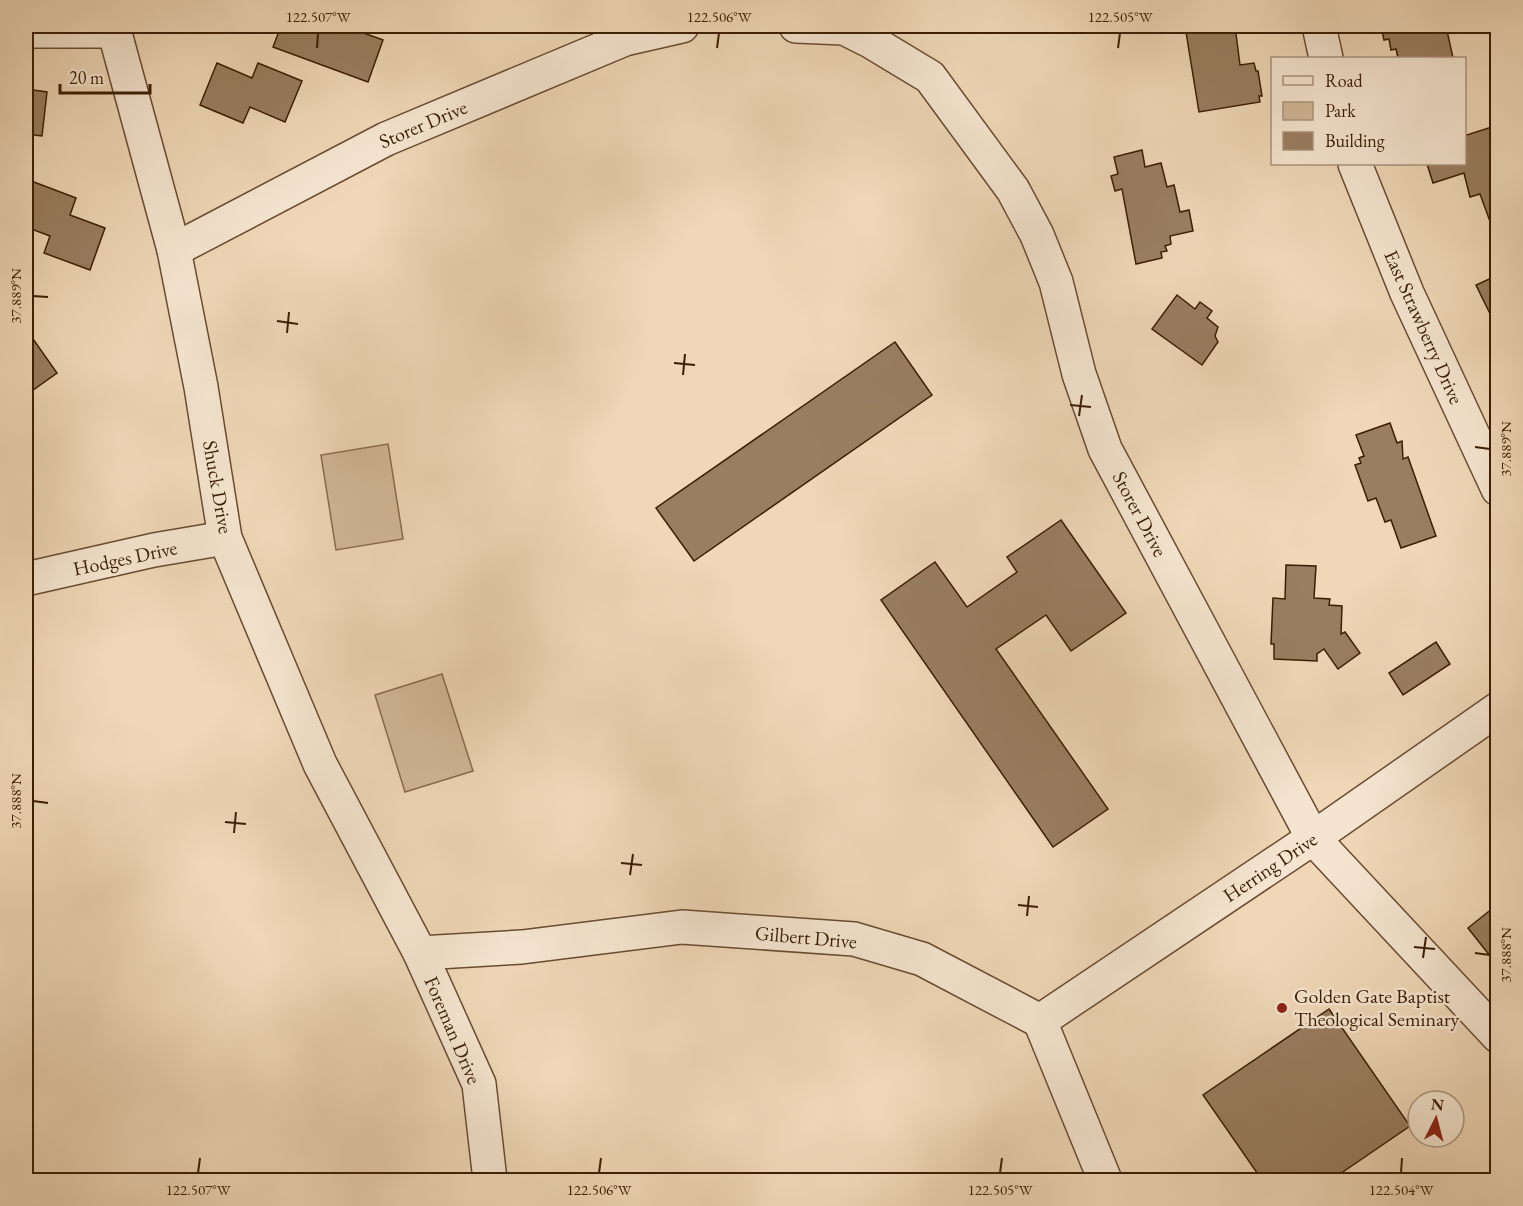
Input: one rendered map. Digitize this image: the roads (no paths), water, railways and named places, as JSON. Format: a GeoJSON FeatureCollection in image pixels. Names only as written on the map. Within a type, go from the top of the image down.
{"type":"FeatureCollection","features":[{"type":"Feature","properties":{"kind":"street","name":"Storer Drive"},"geometry":{"type":"LineString","coordinates":[[174,250],[386,139],[625,39],[682,26]]}},
{"type":"Feature","properties":{"kind":"street","name":"Storer Drive"},"geometry":{"type":"LineString","coordinates":[[796,26],[845,27],[930,77],[1013,190],[1037,235],[1056,282],[1079,374],[1105,449],[1313,838],[1497,1036]]}},
{"type":"Feature","properties":{"kind":"street"},"geometry":{"type":"LineString","coordinates":[[1319,26],[1326,57]]}},
{"type":"Feature","properties":{"kind":"street","name":"Shuck Drive"},"geometry":{"type":"LineString","coordinates":[[113,28],[174,250],[201,387],[225,538],[320,764],[420,953]]}},
{"type":"Feature","properties":{"kind":"street"},"geometry":{"type":"LineString","coordinates":[[26,31],[113,28]]}},
{"type":"Feature","properties":{"kind":"street","name":"East Strawberry Drive"},"geometry":{"type":"LineString","coordinates":[[1355,165],[1407,293],[1497,489]]}},
{"type":"Feature","properties":{"kind":"street","name":"Hodges Drive"},"geometry":{"type":"LineString","coordinates":[[26,579],[154,550],[225,538]]}},
{"type":"Feature","properties":{"kind":"street","name":"Herring Drive"},"geometry":{"type":"LineString","coordinates":[[1040,1021],[1313,838],[1497,709]]}},
{"type":"Feature","properties":{"kind":"street","name":"Gilbert Drive"},"geometry":{"type":"LineString","coordinates":[[420,953],[522,947],[681,927],[854,939],[922,959],[1040,1021]]}},
{"type":"Feature","properties":{"kind":"street","name":"Foreman Drive"},"geometry":{"type":"LineString","coordinates":[[420,953],[479,1084],[490,1180]]}},
{"type":"Feature","properties":{"kind":"street"},"geometry":{"type":"LineString","coordinates":[[1040,1021],[1105,1180]]}},
{"type":"Feature","properties":{"kind":"place","name":"Golden Gate Baptist Theological Seminary"},"geometry":{"type":"Point","coordinates":[1282,1008]}}]}
